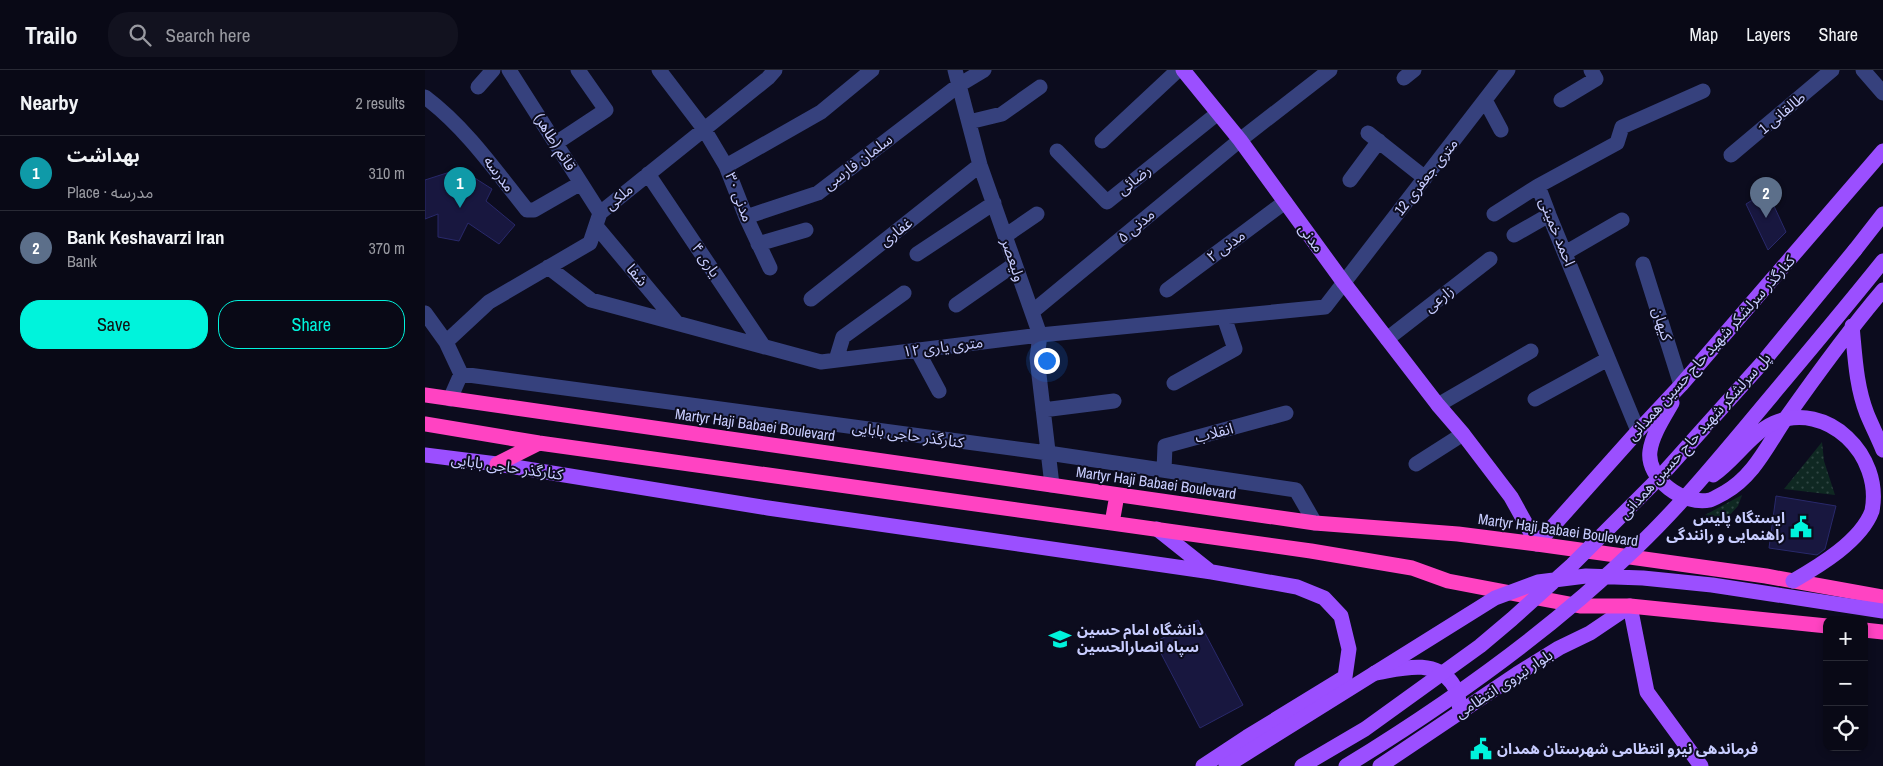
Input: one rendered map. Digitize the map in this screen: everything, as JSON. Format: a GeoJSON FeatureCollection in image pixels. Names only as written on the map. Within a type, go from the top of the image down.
{"type":"FeatureCollection","features":[{"type":"Feature","properties":{"kind":"highway","name":"Martyr Haji Babaei Boulevard"},"geometry":{"type":"LineString","coordinates":[[425,395],[1315,523],[1458,534],[1537,544],[1765,576],[1883,597]]}},
{"type":"Feature","properties":{"kind":"highway"},"geometry":{"type":"LineString","coordinates":[[425,424],[539,443],[1157,529],[1412,568],[1448,581],[1580,606],[1630,606],[1823,626]]}},
{"type":"Feature","properties":{"kind":"highway"},"geometry":{"type":"LineString","coordinates":[[497,464],[539,443]]}},
{"type":"Feature","properties":{"kind":"highway"},"geometry":{"type":"LineString","coordinates":[[1112,523],[1117,495]]}},
{"type":"Feature","properties":{"kind":"highway"},"geometry":{"type":"LineString","coordinates":[[1868,630],[1883,632]]}},
{"type":"Feature","properties":{"kind":"main road","name":"مدنی"},"geometry":{"type":"LineString","coordinates":[[1183,70],[1240,140],[1344,283],[1511,498],[1537,544]]}},
{"type":"Feature","properties":{"kind":"main road","name":"کنارگذر سرلشکر شهید حاج حسین همدانی"},"geometry":{"type":"LineString","coordinates":[[1537,544],[1681,386],[1881,154]]}},
{"type":"Feature","properties":{"kind":"main road","name":"پل سرلشکر شهید حاج حسین همدانی"},"geometry":{"type":"LineString","coordinates":[[1302,766],[1365,729],[1479,646],[1512,620],[1572,565],[1659,478],[1763,362],[1883,214]]}},
{"type":"Feature","properties":{"kind":"main road","name":"پل سرلشکر شهید حاج حسین همدانی"},"geometry":{"type":"LineString","coordinates":[[1346,766],[1406,729],[1520,648],[1635,549],[1693,488],[1830,327],[1883,261]]}},
{"type":"Feature","properties":{"kind":"main road"},"geometry":{"type":"LineString","coordinates":[[1681,386],[1657,432],[1650,451],[1651,466],[1664,485],[1678,494],[1695,500],[1710,500],[1724,493],[1745,478],[1761,458],[1786,419],[1852,326],[1883,290]]}},
{"type":"Feature","properties":{"kind":"main road"},"geometry":{"type":"LineString","coordinates":[[1852,326],[1857,379],[1867,414],[1883,450]]}},
{"type":"Feature","properties":{"kind":"main road"},"geometry":{"type":"LineString","coordinates":[[1693,488],[1724,468],[1759,432],[1774,423],[1797,418],[1814,418],[1833,425],[1861,447],[1874,475],[1875,493],[1872,511],[1848,543],[1833,556],[1793,581]]}},
{"type":"Feature","properties":{"kind":"main road","name":"کنارگذر حاجی بابایی"},"geometry":{"type":"LineString","coordinates":[[425,455],[497,464],[767,508],[1212,572],[1297,587],[1324,598],[1341,616],[1349,649],[1345,678]]}},
{"type":"Feature","properties":{"kind":"main road"},"geometry":{"type":"LineString","coordinates":[[1157,529],[1212,572]]}},
{"type":"Feature","properties":{"kind":"main road"},"geometry":{"type":"LineString","coordinates":[[1226,766],[1495,598],[1538,582],[1586,576],[1643,578],[1712,585],[1883,611]]}},
{"type":"Feature","properties":{"kind":"main road"},"geometry":{"type":"LineString","coordinates":[[1630,606],[1647,692],[1701,766]]}},
{"type":"Feature","properties":{"kind":"main road","name":"بلوار نیروی انتظامی"},"geometry":{"type":"LineString","coordinates":[[1380,766],[1559,648],[1590,633],[1630,606]]}},
{"type":"Feature","properties":{"kind":"main road"},"geometry":{"type":"LineString","coordinates":[[1203,766],[1255,731],[1345,678],[1418,667],[1430,668],[1448,677],[1455,687],[1458,695],[1457,714]]}},
{"type":"Feature","properties":{"kind":"street"},"geometry":{"type":"LineString","coordinates":[[478,87],[493,70]]}},
{"type":"Feature","properties":{"kind":"street","name":"قائم (طاهر)"},"geometry":{"type":"LineString","coordinates":[[509,70],[581,183],[598,220]]}},
{"type":"Feature","properties":{"kind":"street"},"geometry":{"type":"LineString","coordinates":[[556,143],[606,110],[578,70]]}},
{"type":"Feature","properties":{"kind":"street","name":"مدنی ۳۰"},"geometry":{"type":"LineString","coordinates":[[659,70],[704,129],[726,166],[745,217],[769,268]]}},
{"type":"Feature","properties":{"kind":"street"},"geometry":{"type":"LineString","coordinates":[[726,166],[821,112],[872,70]]}},
{"type":"Feature","properties":{"kind":"street","name":"سلمان فارسی"},"geometry":{"type":"LineString","coordinates":[[745,217],[818,193],[957,77],[983,70]]}},
{"type":"Feature","properties":{"kind":"street"},"geometry":{"type":"LineString","coordinates":[[1102,141],[1178,70]]}},
{"type":"Feature","properties":{"kind":"street","name":"مدنی ۵"},"geometry":{"type":"LineString","coordinates":[[1032,312],[1240,140],[1331,70]]}},
{"type":"Feature","properties":{"kind":"street","name":"12 متری جعفری"},"geometry":{"type":"LineString","coordinates":[[1344,283],[1508,70]]}},
{"type":"Feature","properties":{"kind":"street"},"geometry":{"type":"LineString","coordinates":[[1561,100],[1597,79],[1591,70]]}},
{"type":"Feature","properties":{"kind":"street","name":"طالقانی 1"},"geometry":{"type":"LineString","coordinates":[[1731,155],[1833,70]]}},
{"type":"Feature","properties":{"kind":"street"},"geometry":{"type":"LineString","coordinates":[[1863,70],[1883,93]]}},
{"type":"Feature","properties":{"kind":"street","name":"ملکی"},"geometry":{"type":"LineString","coordinates":[[446,342],[489,302],[591,243],[598,220],[648,174],[769,73]]}},
{"type":"Feature","properties":{"kind":"street","name":"ولیعصر"},"geometry":{"type":"LineString","coordinates":[[957,77],[980,165],[1039,335],[1037,358],[1051,485]]}},
{"type":"Feature","properties":{"kind":"street"},"geometry":{"type":"LineString","coordinates":[[969,122],[1002,114],[1040,87]]}},
{"type":"Feature","properties":{"kind":"street","name":"احمد خمینی"},"geometry":{"type":"LineString","coordinates":[[1638,431],[1538,186],[1617,143],[1622,127],[1703,91]]}},
{"type":"Feature","properties":{"kind":"street","name":"مدرسه"},"geometry":{"type":"LineString","coordinates":[[425,97],[444,111],[486,156],[527,210],[534,210],[581,183]]}},
{"type":"Feature","properties":{"kind":"street"},"geometry":{"type":"LineString","coordinates":[[1485,100],[1501,130]]}},
{"type":"Feature","properties":{"kind":"street","name":"رضائی"},"geometry":{"type":"LineString","coordinates":[[1057,151],[1107,202],[1218,113]]}},
{"type":"Feature","properties":{"kind":"street"},"geometry":{"type":"LineString","coordinates":[[1350,180],[1374,137],[1425,178]]}},
{"type":"Feature","properties":{"kind":"street","name":"غفاری"},"geometry":{"type":"LineString","coordinates":[[811,299],[980,165]]}},
{"type":"Feature","properties":{"kind":"street","name":"یاری ۴"},"geometry":{"type":"LineString","coordinates":[[648,174],[765,347]]}},
{"type":"Feature","properties":{"kind":"street"},"geometry":{"type":"LineString","coordinates":[[1494,214],[1538,186]]}},
{"type":"Feature","properties":{"kind":"street","name":"مدنی ۲"},"geometry":{"type":"LineString","coordinates":[[1167,290],[1285,202]]}},
{"type":"Feature","properties":{"kind":"street"},"geometry":{"type":"LineString","coordinates":[[917,254],[994,204]]}},
{"type":"Feature","properties":{"kind":"street"},"geometry":{"type":"LineString","coordinates":[[1005,236],[1037,214]]}},
{"type":"Feature","properties":{"kind":"street"},"geometry":{"type":"LineString","coordinates":[[1514,235],[1549,215]]}},
{"type":"Feature","properties":{"kind":"street","name":"شفا"},"geometry":{"type":"LineString","coordinates":[[598,220],[677,323]]}},
{"type":"Feature","properties":{"kind":"street"},"geometry":{"type":"LineString","coordinates":[[1565,253],[1622,220]]}},
{"type":"Feature","properties":{"kind":"street"},"geometry":{"type":"LineString","coordinates":[[758,244],[806,230]]}},
{"type":"Feature","properties":{"kind":"street","name":"زارعی"},"geometry":{"type":"LineString","coordinates":[[1387,339],[1490,259]]}},
{"type":"Feature","properties":{"kind":"street"},"geometry":{"type":"LineString","coordinates":[[956,305],[1015,264]]}},
{"type":"Feature","properties":{"kind":"street","name":"کیهان"},"geometry":{"type":"LineString","coordinates":[[1643,264],[1681,386]]}},
{"type":"Feature","properties":{"kind":"street","name":"۱۲ متری یاری"},"geometry":{"type":"LineString","coordinates":[[548,267],[591,300],[821,362],[1039,335],[1325,307],[1344,283]]}},
{"type":"Feature","properties":{"kind":"street"},"geometry":{"type":"LineString","coordinates":[[836,360],[843,337],[905,292]]}},
{"type":"Feature","properties":{"kind":"street"},"geometry":{"type":"LineString","coordinates":[[425,313],[446,342],[461,374],[450,399]]}},
{"type":"Feature","properties":{"kind":"street"},"geometry":{"type":"LineString","coordinates":[[1174,383],[1235,349],[1224,317]]}},
{"type":"Feature","properties":{"kind":"street"},"geometry":{"type":"LineString","coordinates":[[917,350],[939,391]]}},
{"type":"Feature","properties":{"kind":"street"},"geometry":{"type":"LineString","coordinates":[[1438,406],[1531,351]]}},
{"type":"Feature","properties":{"kind":"street"},"geometry":{"type":"LineString","coordinates":[[1535,399],[1608,359]]}},
{"type":"Feature","properties":{"kind":"street","name":"کنارگذر حاجی بابایی"},"geometry":{"type":"LineString","coordinates":[[461,374],[1048,453],[1296,490],[1315,523]]}},
{"type":"Feature","properties":{"kind":"street"},"geometry":{"type":"LineString","coordinates":[[1043,410],[1114,401]]}},
{"type":"Feature","properties":{"kind":"street","name":"انقلاب"},"geometry":{"type":"LineString","coordinates":[[1164,470],[1165,446],[1286,413]]}},
{"type":"Feature","properties":{"kind":"street"},"geometry":{"type":"LineString","coordinates":[[1416,464],[1463,434]]}},
{"type":"Feature","properties":{"kind":"green space"},"geometry":{"type":"Polygon","coordinates":[[[1822,442],[1824,461],[1835,495],[1784,489],[1822,442]]]}},
{"type":"Feature","properties":{"kind":"green space"},"geometry":{"type":"Polygon","coordinates":[[[1742,495],[1738,506],[1727,518],[1705,515],[1742,495]]]}},
{"type":"Feature","properties":{"kind":"building"},"geometry":{"type":"Polygon","coordinates":[[[453,171],[470,175],[492,189],[486,201],[515,225],[499,244],[468,223],[459,241],[438,237],[438,214],[425,219],[425,180],[453,171]]]}},
{"type":"Feature","properties":{"kind":"building"},"geometry":{"type":"Polygon","coordinates":[[[1767,191],[1786,232],[1768,250],[1746,204],[1767,191]]]}},
{"type":"Feature","properties":{"kind":"building","name":"ایستگاه پلیس راهنمایی و رانندگی"},"geometry":{"type":"Polygon","coordinates":[[[1776,496],[1836,506],[1825,549],[1817,555],[1769,548],[1776,496]]]}},
{"type":"Feature","properties":{"kind":"building"},"geometry":{"type":"Polygon","coordinates":[[[1198,620],[1243,705],[1200,728],[1155,642],[1198,620]]]}},
{"type":"Feature","properties":{"kind":"place","name":"بهداشت"},"geometry":{"type":"Point","coordinates":[460,208]}},
{"type":"Feature","properties":{"kind":"place","name":"Bank Keshavarzi Iran"},"geometry":{"type":"Point","coordinates":[1766,218]}},
{"type":"Feature","properties":{"kind":"place","name":"ایستگاه پلیس راهنمایی و رانندگی"},"geometry":{"type":"Point","coordinates":[1801,527]}},
{"type":"Feature","properties":{"kind":"place","name":"دانشگاه امام حسین سپاه انصارالحسین"},"geometry":{"type":"Point","coordinates":[1060,639]}},
{"type":"Feature","properties":{"kind":"place","name":"فرماندهی نیرو انتظامی شهرستان همدان"},"geometry":{"type":"Point","coordinates":[1481,749]}}]}
